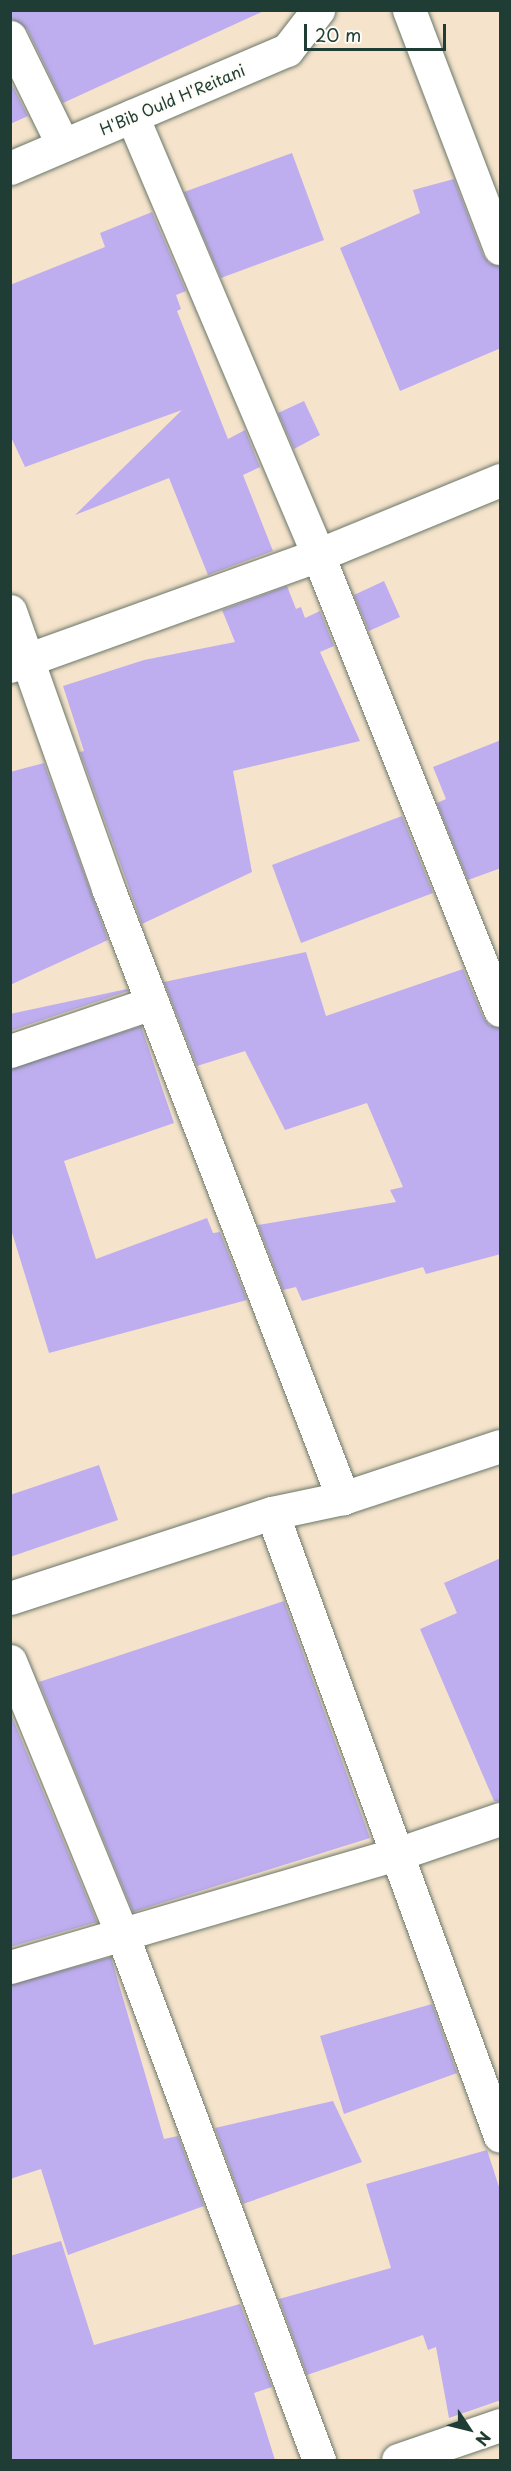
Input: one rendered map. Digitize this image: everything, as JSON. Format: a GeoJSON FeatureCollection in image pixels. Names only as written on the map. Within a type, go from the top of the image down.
{"type":"FeatureCollection","features":[{"type":"Feature","properties":{"kind":"street","name":"H'Bib Ould H'Reitani"},"geometry":{"type":"LineString","coordinates":[[10,168],[287,50],[318,10]]}},
{"type":"Feature","properties":{"kind":"street"},"geometry":{"type":"LineString","coordinates":[[399,10],[408,11],[501,248]]}},
{"type":"Feature","properties":{"kind":"street"},"geometry":{"type":"LineString","coordinates":[[10,37],[63,145]]}},
{"type":"Feature","properties":{"kind":"street"},"geometry":{"type":"LineString","coordinates":[[132,116],[318,555],[501,1010]]}},
{"type":"Feature","properties":{"kind":"street"},"geometry":{"type":"LineString","coordinates":[[20,662],[318,555],[501,480]]}},
{"type":"Feature","properties":{"kind":"street"},"geometry":{"type":"LineString","coordinates":[[10,611],[20,662],[343,1498]]}},
{"type":"Feature","properties":{"kind":"street"},"geometry":{"type":"LineString","coordinates":[[10,1051],[152,1003]]}},
{"type":"Feature","properties":{"kind":"street"},"geometry":{"type":"LineString","coordinates":[[10,1598],[272,1513],[343,1498],[501,1446]]}},
{"type":"Feature","properties":{"kind":"street"},"geometry":{"type":"LineString","coordinates":[[272,1513],[501,2136]]}},
{"type":"Feature","properties":{"kind":"street"},"geometry":{"type":"LineString","coordinates":[[10,1661],[122,1934],[319,2460]]}},
{"type":"Feature","properties":{"kind":"street"},"geometry":{"type":"LineString","coordinates":[[10,1967],[397,1854],[501,1819]]}},
{"type":"Feature","properties":{"kind":"street"},"geometry":{"type":"LineString","coordinates":[[398,2460],[501,2425]]}},
{"type":"Feature","properties":{"kind":"building"},"geometry":{"type":"Polygon","coordinates":[[[10,10],[266,10],[63,103],[27,29],[10,18],[10,10]]]}},
{"type":"Feature","properties":{"kind":"building"},"geometry":{"type":"Polygon","coordinates":[[[10,81],[28,116],[10,124],[10,81]]]}},
{"type":"Feature","properties":{"kind":"building"},"geometry":{"type":"Polygon","coordinates":[[[292,153],[324,240],[221,278],[184,192],[292,153]]]}},
{"type":"Feature","properties":{"kind":"building"},"geometry":{"type":"Polygon","coordinates":[[[454,179],[483,255],[489,263],[501,266],[501,348],[400,391],[340,248],[420,213],[413,190],[454,179]]]}},
{"type":"Feature","properties":{"kind":"building"},"geometry":{"type":"Polygon","coordinates":[[[152,212],[186,291],[176,295],[181,309],[177,311],[228,439],[245,430],[260,467],[243,475],[273,551],[208,575],[169,478],[75,515],[182,410],[25,467],[10,435],[10,285],[105,247],[100,233],[152,212]]]}},
{"type":"Feature","properties":{"kind":"building"},"geometry":{"type":"Polygon","coordinates":[[[304,401],[320,435],[294,449],[278,413],[304,401]]]}},
{"type":"Feature","properties":{"kind":"building"},"geometry":{"type":"Polygon","coordinates":[[[384,581],[400,617],[369,631],[354,595],[384,581]]]}},
{"type":"Feature","properties":{"kind":"building"},"geometry":{"type":"Polygon","coordinates":[[[287,586],[296,609],[301,607],[305,618],[320,611],[334,646],[320,652],[360,741],[233,771],[252,872],[142,924],[80,752],[84,751],[63,686],[144,660],[235,642],[222,610],[287,586]]]}},
{"type":"Feature","properties":{"kind":"building"},"geometry":{"type":"Polygon","coordinates":[[[501,740],[501,868],[468,880],[437,803],[446,799],[433,767],[501,740]]]}},
{"type":"Feature","properties":{"kind":"building"},"geometry":{"type":"Polygon","coordinates":[[[44,763],[108,940],[10,985],[10,772],[44,763]]]}},
{"type":"Feature","properties":{"kind":"building"},"geometry":{"type":"Polygon","coordinates":[[[402,816],[433,893],[301,943],[272,865],[402,816]]]}},
{"type":"Feature","properties":{"kind":"building"},"geometry":{"type":"Polygon","coordinates":[[[306,952],[326,1016],[463,969],[483,1017],[489,1025],[501,1028],[501,1254],[426,1274],[423,1267],[302,1301],[296,1287],[283,1290],[258,1225],[396,1202],[390,1190],[403,1187],[367,1103],[285,1130],[245,1051],[197,1066],[164,982],[306,952]]]}},
{"type":"Feature","properties":{"kind":"building"},"geometry":{"type":"Polygon","coordinates":[[[127,989],[128,991],[10,1031],[10,1014],[127,989]]]}},
{"type":"Feature","properties":{"kind":"building"},"geometry":{"type":"Polygon","coordinates":[[[141,1026],[174,1123],[64,1161],[96,1259],[207,1218],[213,1233],[220,1232],[247,1300],[49,1353],[10,1226],[10,1069],[141,1026]]]}},
{"type":"Feature","properties":{"kind":"building"},"geometry":{"type":"Polygon","coordinates":[[[99,1465],[118,1520],[10,1557],[10,1495],[99,1465]]]}},
{"type":"Feature","properties":{"kind":"building"},"geometry":{"type":"Polygon","coordinates":[[[501,1558],[501,1801],[494,1801],[420,1629],[457,1613],[444,1583],[501,1558]]]}},
{"type":"Feature","properties":{"kind":"building"},"geometry":{"type":"Polygon","coordinates":[[[284,1601],[370,1838],[133,1912],[39,1682],[284,1601]]]}},
{"type":"Feature","properties":{"kind":"building"},"geometry":{"type":"Polygon","coordinates":[[[10,1712],[97,1922],[10,1947],[10,1712]]]}},
{"type":"Feature","properties":{"kind":"building"},"geometry":{"type":"Polygon","coordinates":[[[111,1957],[164,2139],[178,2136],[204,2206],[68,2255],[41,2169],[10,2179],[10,1985],[111,1957]]]}},
{"type":"Feature","properties":{"kind":"building"},"geometry":{"type":"Polygon","coordinates":[[[432,2004],[457,2073],[344,2114],[320,2036],[432,2004]]]}},
{"type":"Feature","properties":{"kind":"building"},"geometry":{"type":"Polygon","coordinates":[[[333,2101],[362,2162],[243,2204],[215,2128],[333,2101]]]}},
{"type":"Feature","properties":{"kind":"building"},"geometry":{"type":"Polygon","coordinates":[[[487,2150],[501,2193],[501,2400],[449,2418],[436,2347],[428,2350],[423,2335],[307,2375],[279,2299],[391,2268],[366,2184],[487,2150]]]}},
{"type":"Feature","properties":{"kind":"building"},"geometry":{"type":"Polygon","coordinates":[[[61,2241],[94,2345],[240,2304],[272,2387],[254,2393],[275,2460],[10,2460],[10,2256],[61,2241]]]}}]}
